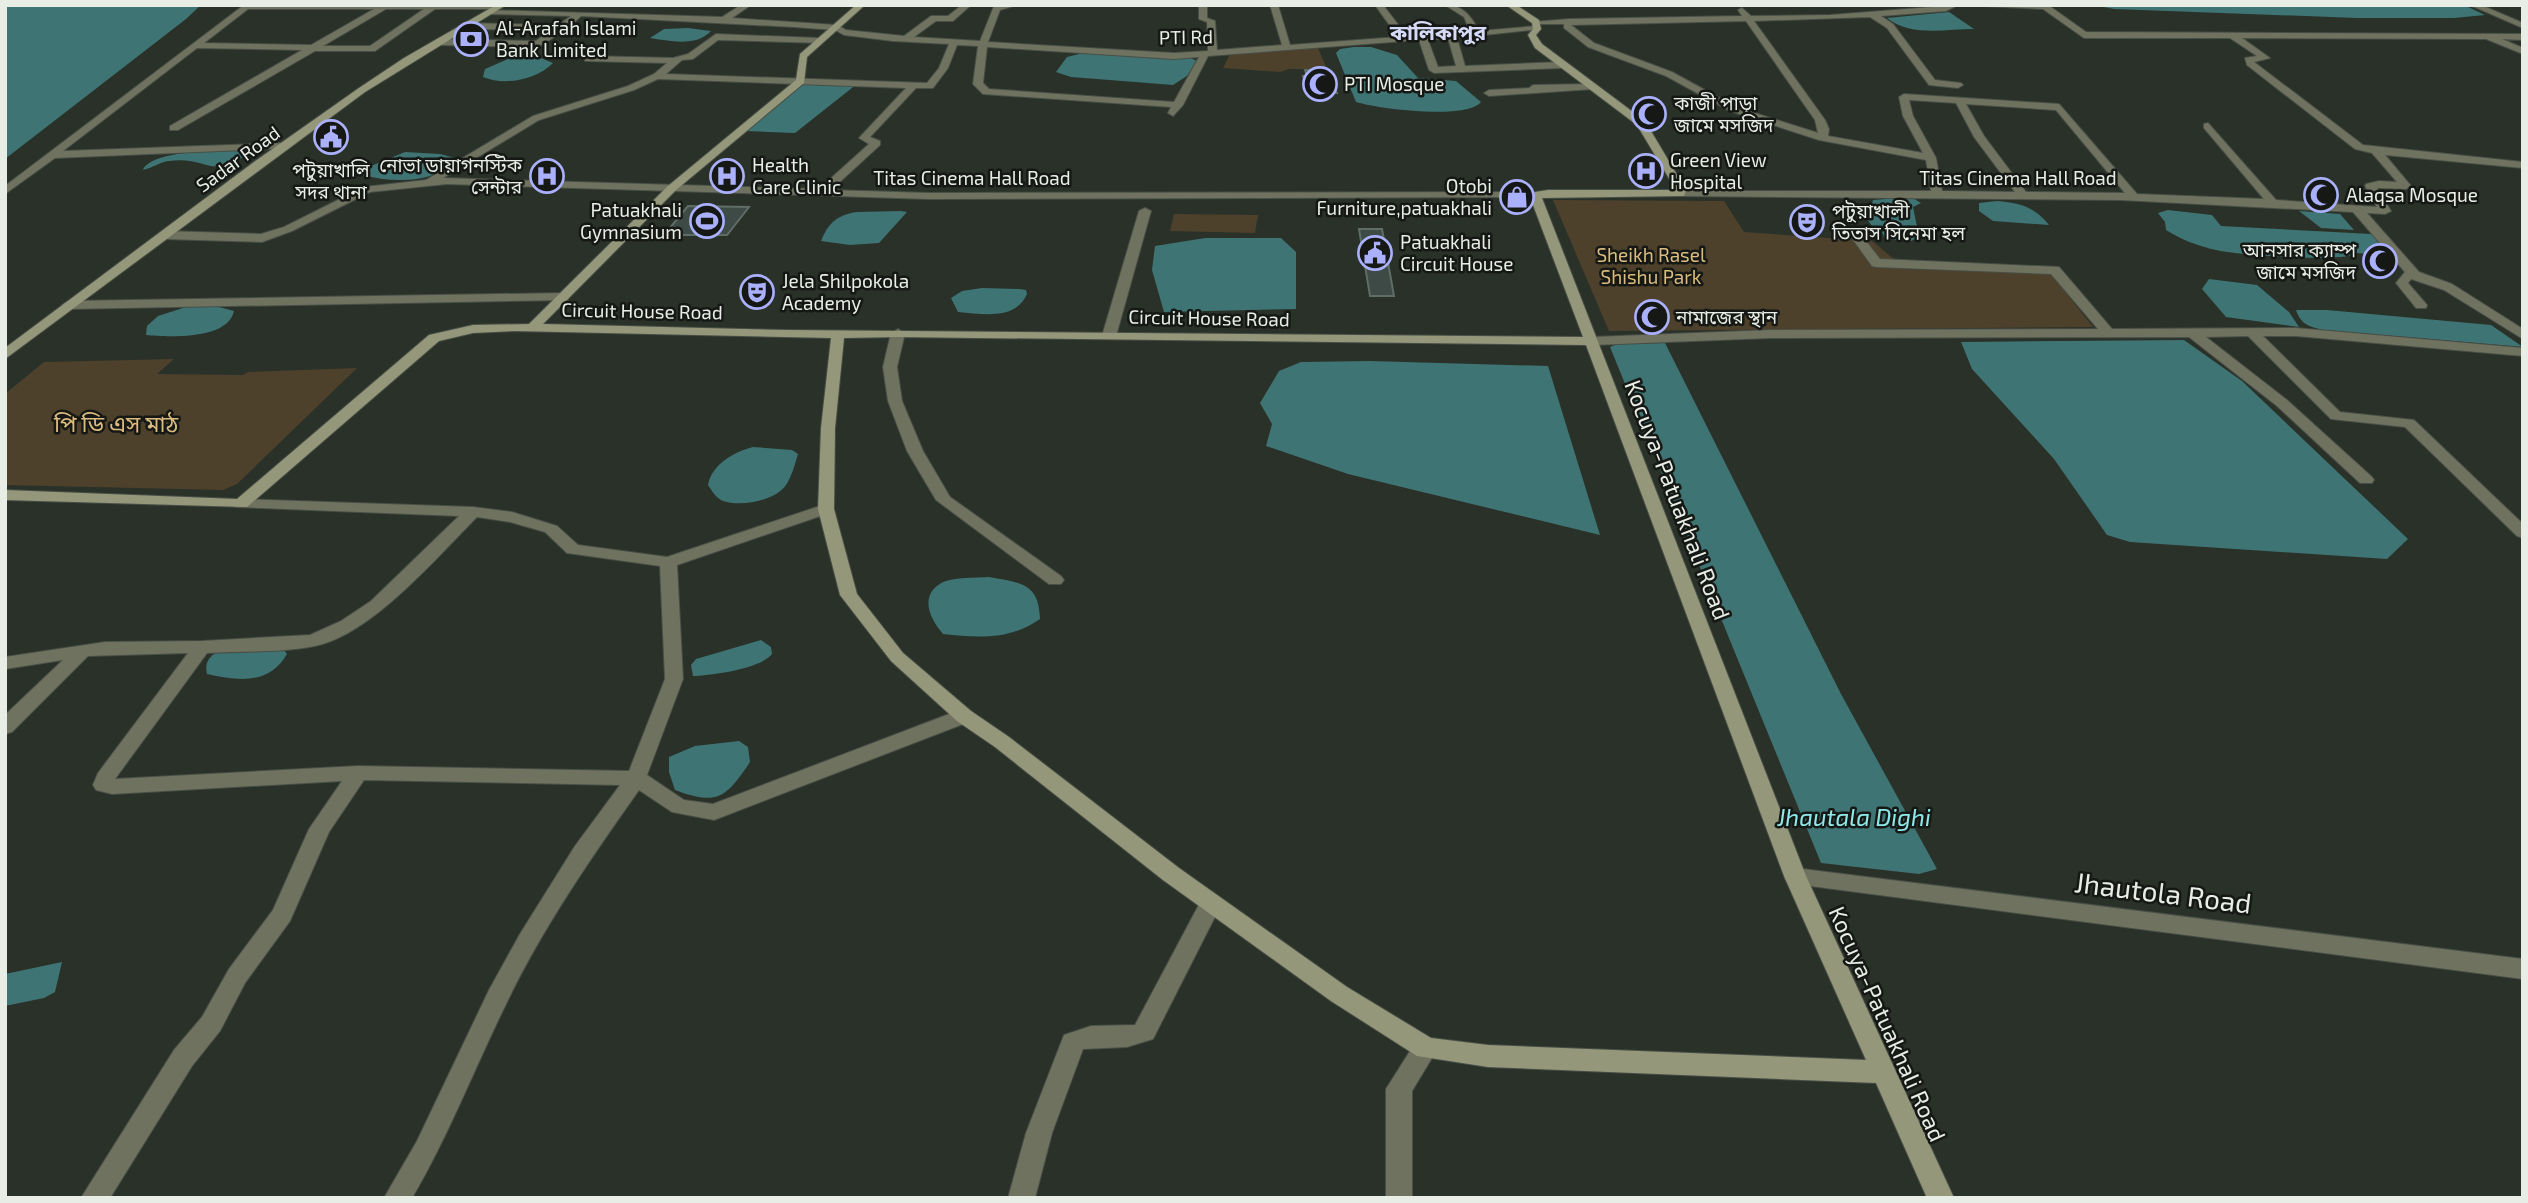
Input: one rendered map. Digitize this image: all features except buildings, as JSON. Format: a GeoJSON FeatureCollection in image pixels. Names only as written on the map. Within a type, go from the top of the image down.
{"type":"FeatureCollection","features":[{"type":"Feature","properties":{"kind":"street"},"geometry":{"type":"LineString","coordinates":[[591,13],[605,5]]}},
{"type":"Feature","properties":{"kind":"street"},"geometry":{"type":"LineString","coordinates":[[725,19],[747,5]]}},
{"type":"Feature","properties":{"kind":"street"},"geometry":{"type":"LineString","coordinates":[[532,328],[672,188],[801,82],[803,56],[861,5]]}},
{"type":"Feature","properties":{"kind":"street"},"geometry":{"type":"LineString","coordinates":[[906,39],[934,18],[950,19],[967,5]]}},
{"type":"Feature","properties":{"kind":"street"},"geometry":{"type":"LineString","coordinates":[[1013,5],[996,8],[983,44],[978,84],[986,92],[1175,109],[1209,54],[1211,21],[1203,19],[1203,5]]}},
{"type":"Feature","properties":{"kind":"street"},"geometry":{"type":"LineString","coordinates":[[1274,5],[1287,49]]}},
{"type":"Feature","properties":{"kind":"street"},"geometry":{"type":"LineString","coordinates":[[1379,5],[1405,40]]}},
{"type":"Feature","properties":{"kind":"street"},"geometry":{"type":"LineString","coordinates":[[1449,5],[1467,16],[1476,34]]}},
{"type":"Feature","properties":{"kind":"street"},"geometry":{"type":"LineString","coordinates":[[1510,5],[1536,25],[1532,35],[1534,41],[1641,123],[1681,190],[1680,194],[1539,194]]}},
{"type":"Feature","properties":{"kind":"street"},"geometry":{"type":"LineString","coordinates":[[1738,5],[1785,66],[1820,120],[1824,129],[1823,138]]}},
{"type":"Feature","properties":{"kind":"street","name":"PTI Rd"},"geometry":{"type":"LineString","coordinates":[[248,6],[497,8],[725,19],[837,28],[856,34],[906,39],[1106,53],[1209,54],[1476,34],[1569,21],[1830,18],[1946,9],[1954,5]]}},
{"type":"Feature","properties":{"kind":"street"},"geometry":{"type":"LineString","coordinates":[[1966,5],[2043,6],[2084,34],[2523,37]]}},
{"type":"Feature","properties":{"kind":"street"},"geometry":{"type":"LineString","coordinates":[[2474,5],[2523,26]]}},
{"type":"Feature","properties":{"kind":"street"},"geometry":{"type":"LineString","coordinates":[[5,191],[248,6]]}},
{"type":"Feature","properties":{"kind":"street"},"geometry":{"type":"LineString","coordinates":[[174,128],[386,6]]}},
{"type":"Feature","properties":{"kind":"street"},"geometry":{"type":"LineString","coordinates":[[198,46],[372,49],[433,7]]}},
{"type":"Feature","properties":{"kind":"street","name":"Sadar Road"},"geometry":{"type":"LineString","coordinates":[[5,355],[68,305],[362,90],[497,8]]}},
{"type":"Feature","properties":{"kind":"street"},"geometry":{"type":"LineString","coordinates":[[437,42],[538,44],[580,13]]}},
{"type":"Feature","properties":{"kind":"street"},"geometry":{"type":"LineString","coordinates":[[1872,14],[1889,26],[1931,83],[1958,85]]}},
{"type":"Feature","properties":{"kind":"street"},"geometry":{"type":"LineString","coordinates":[[644,20],[750,30]]}},
{"type":"Feature","properties":{"kind":"street"},"geometry":{"type":"LineString","coordinates":[[1569,21],[1567,26],[1591,45],[1668,74],[1734,109],[1823,138],[1931,159]]}},
{"type":"Feature","properties":{"kind":"street"},"geometry":{"type":"LineString","coordinates":[[735,38],[772,22]]}},
{"type":"Feature","properties":{"kind":"street"},"geometry":{"type":"LineString","coordinates":[[464,26],[563,28]]}},
{"type":"Feature","properties":{"kind":"street"},"geometry":{"type":"LineString","coordinates":[[1452,36],[1461,69]]}},
{"type":"Feature","properties":{"kind":"street"},"geometry":{"type":"LineString","coordinates":[[2233,36],[2266,58],[2251,58],[2248,60],[2250,63],[2359,148],[2523,165]]}},
{"type":"Feature","properties":{"kind":"street"},"geometry":{"type":"LineString","coordinates":[[2487,36],[2523,51]]}},
{"type":"Feature","properties":{"kind":"street"},"geometry":{"type":"LineString","coordinates":[[428,183],[536,118],[631,88],[657,76],[680,57],[690,57],[716,37],[818,41]]}},
{"type":"Feature","properties":{"kind":"street"},"geometry":{"type":"LineString","coordinates":[[1423,38],[1434,70],[1562,65]]}},
{"type":"Feature","properties":{"kind":"street"},"geometry":{"type":"LineString","coordinates":[[657,76],[930,86],[943,68],[954,42]]}},
{"type":"Feature","properties":{"kind":"street"},"geometry":{"type":"LineString","coordinates":[[588,59],[675,61]]}},
{"type":"Feature","properties":{"kind":"street"},"geometry":{"type":"LineString","coordinates":[[820,194],[876,143],[864,138],[915,85]]}},
{"type":"Feature","properties":{"kind":"street"},"geometry":{"type":"LineString","coordinates":[[1489,93],[1535,91],[1533,88],[1591,87]]}},
{"type":"Feature","properties":{"kind":"street"},"geometry":{"type":"LineString","coordinates":[[1937,195],[1931,159],[1908,116],[1904,97],[2059,107],[2133,196]]}},
{"type":"Feature","properties":{"kind":"street"},"geometry":{"type":"LineString","coordinates":[[1959,100],[1979,137],[2022,194]]}},
{"type":"Feature","properties":{"kind":"street"},"geometry":{"type":"LineString","coordinates":[[2208,125],[2221,144],[2251,173],[2271,201]]}},
{"type":"Feature","properties":{"kind":"street"},"geometry":{"type":"LineString","coordinates":[[51,155],[285,146]]}},
{"type":"Feature","properties":{"kind":"street","name":"Titas Cinema Hall Road"},"geometry":{"type":"LineString","coordinates":[[1680,194],[2133,196],[2271,201],[2385,211],[2370,186],[2406,186],[2376,151]]}},
{"type":"Feature","properties":{"kind":"street","name":"Titas Cinema Hall Road"},"geometry":{"type":"LineString","coordinates":[[164,235],[262,238],[300,224],[368,189],[428,183],[519,182],[820,194],[1539,194]]}},
{"type":"Feature","properties":{"kind":"street","name":"Kocuya-Patuakhali Road"},"geometry":{"type":"LineString","coordinates":[[1539,194],[1538,203],[1795,876],[1941,1198]]}},
{"type":"Feature","properties":{"kind":"street"},"geometry":{"type":"LineString","coordinates":[[2356,208],[2415,275]]}},
{"type":"Feature","properties":{"kind":"street"},"geometry":{"type":"LineString","coordinates":[[1109,336],[1145,211]]}},
{"type":"Feature","properties":{"kind":"street"},"geometry":{"type":"LineString","coordinates":[[1855,234],[1876,263],[1993,270],[2055,270],[2108,333]]}},
{"type":"Feature","properties":{"kind":"street"},"geometry":{"type":"LineString","coordinates":[[2421,305],[2402,283],[2407,275],[2415,275],[2448,287],[2523,335]]}},
{"type":"Feature","properties":{"kind":"street"},"geometry":{"type":"LineString","coordinates":[[68,305],[564,297]]}},
{"type":"Feature","properties":{"kind":"street","name":"Circuit House Road"},"geometry":{"type":"LineString","coordinates":[[241,504],[434,338],[468,330],[532,328],[838,335],[898,333],[1592,341]]}},
{"type":"Feature","properties":{"kind":"street"},"geometry":{"type":"LineString","coordinates":[[1592,341],[1770,334],[2296,332],[2523,352]]}},
{"type":"Feature","properties":{"kind":"street"},"geometry":{"type":"LineString","coordinates":[[898,333],[890,367],[895,401],[915,451],[944,500],[1055,580]]}},
{"type":"Feature","properties":{"kind":"street"},"geometry":{"type":"LineString","coordinates":[[2192,333],[2321,435],[2366,480]]}},
{"type":"Feature","properties":{"kind":"street"},"geometry":{"type":"LineString","coordinates":[[2252,333],[2336,416],[2409,423],[2523,533]]}},
{"type":"Feature","properties":{"kind":"street"},"geometry":{"type":"LineString","coordinates":[[838,335],[828,428],[826,509],[849,595],[897,657],[964,716],[1211,902],[1339,993],[1426,1048],[1488,1056],[1885,1072]]}},
{"type":"Feature","properties":{"kind":"street"},"geometry":{"type":"LineString","coordinates":[[5,495],[473,512],[512,517],[551,529],[573,549],[668,562],[826,509]]}},
{"type":"Feature","properties":{"kind":"street"},"geometry":{"type":"LineString","coordinates":[[5,663],[84,650],[313,641],[347,625],[377,605],[473,512]]}},
{"type":"Feature","properties":{"kind":"street"},"geometry":{"type":"LineString","coordinates":[[397,1198],[426,1150],[497,997],[528,940],[583,852],[636,778],[674,679],[668,562]]}},
{"type":"Feature","properties":{"kind":"street"},"geometry":{"type":"LineString","coordinates":[[202,647],[105,778],[103,785],[112,787],[358,773],[636,778],[679,807],[715,812],[964,716]]}},
{"type":"Feature","properties":{"kind":"street"},"geometry":{"type":"LineString","coordinates":[[5,727],[84,650]]}},
{"type":"Feature","properties":{"kind":"street"},"geometry":{"type":"LineString","coordinates":[[94,1198],[183,1058],[211,1024],[237,976],[282,915],[320,829],[358,773]]}},
{"type":"Feature","properties":{"kind":"street","name":"Jhautola Road"},"geometry":{"type":"LineString","coordinates":[[1795,876],[2523,969]]}},
{"type":"Feature","properties":{"kind":"street"},"geometry":{"type":"LineString","coordinates":[[1021,1198],[1039,1132],[1073,1042],[1092,1034],[1136,1036],[1144,1032],[1211,902]]}},
{"type":"Feature","properties":{"kind":"street"},"geometry":{"type":"LineString","coordinates":[[1399,1198],[1399,1088],[1426,1048]]}},
{"type":"Feature","properties":{"kind":"green space"},"geometry":{"type":"Polygon","coordinates":[[[1318,48],[1327,69],[1289,69],[1280,72],[1223,68],[1230,54],[1318,48]]]}},
{"type":"Feature","properties":{"kind":"green space","name":"Sheikh Rasel Shishu Park"},"geometry":{"type":"Polygon","coordinates":[[[1553,200],[1724,201],[1744,232],[1872,241],[1906,269],[2050,273],[2093,327],[1609,331],[1553,200]]]}},
{"type":"Feature","properties":{"kind":"green space"},"geometry":{"type":"Polygon","coordinates":[[[1174,214],[1258,215],[1255,233],[1170,231],[1174,214]]]}},
{"type":"Feature","properties":{"kind":"green space","name":"পি ডি এস মাঠ"},"geometry":{"type":"Polygon","coordinates":[[[174,359],[157,374],[243,375],[248,372],[357,368],[237,484],[223,490],[5,485],[5,394],[44,362],[174,359]]]}},
{"type":"Feature","properties":{"kind":"water"},"geometry":{"type":"Polygon","coordinates":[[[5,5],[201,5],[5,159],[5,5]]]}},
{"type":"Feature","properties":{"kind":"water"},"geometry":{"type":"Polygon","coordinates":[[[2093,5],[2464,5],[2485,15],[2454,18],[2357,18],[2114,9],[2093,5]]]}},
{"type":"Feature","properties":{"kind":"water"},"geometry":{"type":"Polygon","coordinates":[[[1949,12],[1974,29],[1917,30],[1896,24],[1887,18],[1949,12]]]}},
{"type":"Feature","properties":{"kind":"water"},"geometry":{"type":"Polygon","coordinates":[[[664,29],[711,31],[691,41],[650,38],[664,29]]]}},
{"type":"Feature","properties":{"kind":"water"},"geometry":{"type":"Polygon","coordinates":[[[1371,47],[1397,55],[1418,78],[1456,81],[1481,102],[1459,111],[1441,112],[1402,110],[1356,102],[1336,53],[1340,49],[1371,47]]]}},
{"type":"Feature","properties":{"kind":"water"},"geometry":{"type":"Polygon","coordinates":[[[1083,53],[1188,57],[1197,61],[1187,76],[1173,85],[1071,77],[1056,72],[1067,57],[1083,53]]]}},
{"type":"Feature","properties":{"kind":"water"},"geometry":{"type":"Polygon","coordinates":[[[541,58],[553,63],[538,74],[520,80],[501,81],[483,77],[485,69],[508,59],[541,58]]]}},
{"type":"Feature","properties":{"kind":"water"},"geometry":{"type":"Polygon","coordinates":[[[804,83],[857,84],[795,133],[745,131],[804,83]]]}},
{"type":"Feature","properties":{"kind":"water"},"geometry":{"type":"Polygon","coordinates":[[[245,149],[250,153],[217,167],[182,160],[169,161],[143,170],[149,163],[173,155],[245,149]]]}},
{"type":"Feature","properties":{"kind":"water"},"geometry":{"type":"Polygon","coordinates":[[[405,152],[440,154],[459,159],[438,173],[426,177],[400,180],[362,175],[371,166],[405,152]]]}},
{"type":"Feature","properties":{"kind":"water"},"geometry":{"type":"Polygon","coordinates":[[[1911,197],[1921,203],[1913,207],[1919,237],[1911,241],[1885,239],[1881,230],[1874,229],[1867,219],[1873,200],[1911,197]]]}},
{"type":"Feature","properties":{"kind":"water"},"geometry":{"type":"Polygon","coordinates":[[[1997,201],[2026,207],[2049,225],[1993,221],[1979,211],[1979,203],[1997,201]]]}},
{"type":"Feature","properties":{"kind":"water"},"geometry":{"type":"Polygon","coordinates":[[[2168,210],[2212,215],[2221,226],[2371,234],[2377,237],[2393,256],[2357,253],[2332,257],[2289,257],[2216,250],[2190,242],[2166,230],[2165,222],[2158,213],[2168,210]]]}},
{"type":"Feature","properties":{"kind":"water"},"geometry":{"type":"Polygon","coordinates":[[[2299,211],[2340,214],[2354,230],[2321,228],[2299,211]]]}},
{"type":"Feature","properties":{"kind":"water"},"geometry":{"type":"Polygon","coordinates":[[[857,212],[907,212],[879,243],[850,245],[821,241],[834,221],[857,212]]]}},
{"type":"Feature","properties":{"kind":"water"},"geometry":{"type":"Polygon","coordinates":[[[1205,238],[1281,238],[1296,252],[1296,309],[1164,312],[1152,270],[1155,246],[1205,238]]]}},
{"type":"Feature","properties":{"kind":"water"},"geometry":{"type":"Polygon","coordinates":[[[2209,279],[2257,285],[2289,312],[2299,327],[2226,317],[2202,289],[2209,279]]]}},
{"type":"Feature","properties":{"kind":"water"},"geometry":{"type":"Polygon","coordinates":[[[982,288],[1020,289],[1026,290],[1027,294],[1022,303],[1006,312],[958,312],[951,298],[962,291],[982,288]]]}},
{"type":"Feature","properties":{"kind":"water"},"geometry":{"type":"Polygon","coordinates":[[[186,307],[219,307],[234,311],[221,327],[210,332],[182,336],[146,335],[147,326],[158,316],[186,307]]]}},
{"type":"Feature","properties":{"kind":"water"},"geometry":{"type":"Polygon","coordinates":[[[2296,310],[2327,310],[2491,325],[2523,347],[2324,330],[2307,324],[2296,310]]]}},
{"type":"Feature","properties":{"kind":"water"},"geometry":{"type":"Polygon","coordinates":[[[2184,340],[2242,381],[2408,539],[2387,559],[2130,542],[2107,535],[2054,459],[1972,369],[1961,342],[2184,340]]]}},
{"type":"Feature","properties":{"kind":"water","name":"Jhautala Dighi"},"geometry":{"type":"Polygon","coordinates":[[[1665,343],[1841,694],[1937,869],[1919,874],[1821,863],[1610,347],[1617,344],[1665,343]]]}},
{"type":"Feature","properties":{"kind":"water"},"geometry":{"type":"Polygon","coordinates":[[[1370,361],[1548,366],[1600,535],[1348,474],[1266,446],[1272,424],[1260,403],[1279,371],[1301,362],[1370,361]]]}},
{"type":"Feature","properties":{"kind":"water"},"geometry":{"type":"Polygon","coordinates":[[[753,447],[792,450],[798,454],[786,485],[766,499],[739,503],[721,500],[708,485],[714,471],[731,456],[753,447]]]}},
{"type":"Feature","properties":{"kind":"water"},"geometry":{"type":"Polygon","coordinates":[[[989,577],[1026,586],[1036,598],[1040,619],[1017,631],[994,636],[943,634],[929,607],[935,587],[953,579],[989,577]]]}},
{"type":"Feature","properties":{"kind":"water"},"geometry":{"type":"Polygon","coordinates":[[[761,640],[771,647],[772,654],[757,664],[693,676],[691,665],[696,659],[761,640]]]}},
{"type":"Feature","properties":{"kind":"water"},"geometry":{"type":"Polygon","coordinates":[[[221,650],[284,650],[287,654],[280,664],[262,676],[242,679],[207,674],[209,659],[221,650]]]}},
{"type":"Feature","properties":{"kind":"water"},"geometry":{"type":"Polygon","coordinates":[[[739,741],[748,747],[750,762],[727,791],[711,798],[675,790],[669,772],[669,757],[695,746],[739,741]]]}},
{"type":"Feature","properties":{"kind":"water"},"geometry":{"type":"Polygon","coordinates":[[[62,962],[55,992],[44,998],[5,1006],[5,974],[62,962]]]}},
{"type":"Feature","properties":{"kind":"place","name":"Al-Arafah Islami Bank Limited"},"geometry":{"type":"Point","coordinates":[471,39]}},
{"type":"Feature","properties":{"kind":"place","name":"PTI Mosque"},"geometry":{"type":"Point","coordinates":[1320,84]}},
{"type":"Feature","properties":{"kind":"place","name":"কাজী পাড়া জামে মসজিদ"},"geometry":{"type":"Point","coordinates":[1649,114]}},
{"type":"Feature","properties":{"kind":"place","name":"পটুয়াখালি সদর থানা"},"geometry":{"type":"Point","coordinates":[331,137]}},
{"type":"Feature","properties":{"kind":"place","name":"Green View Hospital"},"geometry":{"type":"Point","coordinates":[1646,171]}},
{"type":"Feature","properties":{"kind":"place","name":"নোভা ডায়াগনস্টিক সেন্টার"},"geometry":{"type":"Point","coordinates":[547,176]}},
{"type":"Feature","properties":{"kind":"place","name":"Health Care Clinic"},"geometry":{"type":"Point","coordinates":[727,176]}},
{"type":"Feature","properties":{"kind":"place","name":"Alaqsa Mosque"},"geometry":{"type":"Point","coordinates":[2321,195]}},
{"type":"Feature","properties":{"kind":"place","name":"Otobi Furniture,patuakhali"},"geometry":{"type":"Point","coordinates":[1517,197]}},
{"type":"Feature","properties":{"kind":"place","name":"Patuakhali Gymnasium"},"geometry":{"type":"Point","coordinates":[707,221]}},
{"type":"Feature","properties":{"kind":"place","name":"পটুয়াখালী তিতাস সিনেমা হল"},"geometry":{"type":"Point","coordinates":[1807,222]}},
{"type":"Feature","properties":{"kind":"place","name":"Patuakhali Circuit House"},"geometry":{"type":"Point","coordinates":[1375,253]}},
{"type":"Feature","properties":{"kind":"place","name":"আনসার ক্যাম্প জামে মসজিদ"},"geometry":{"type":"Point","coordinates":[2380,261]}},
{"type":"Feature","properties":{"kind":"place","name":"Jela Shilpokola Academy"},"geometry":{"type":"Point","coordinates":[757,292]}},
{"type":"Feature","properties":{"kind":"place","name":"নামাজের স্থান"},"geometry":{"type":"Point","coordinates":[1652,317]}},
{"type":"Feature","properties":{"kind":"district","name":"কালিকাপুর"},"geometry":{"type":"Point","coordinates":[1438,33]}}]}
